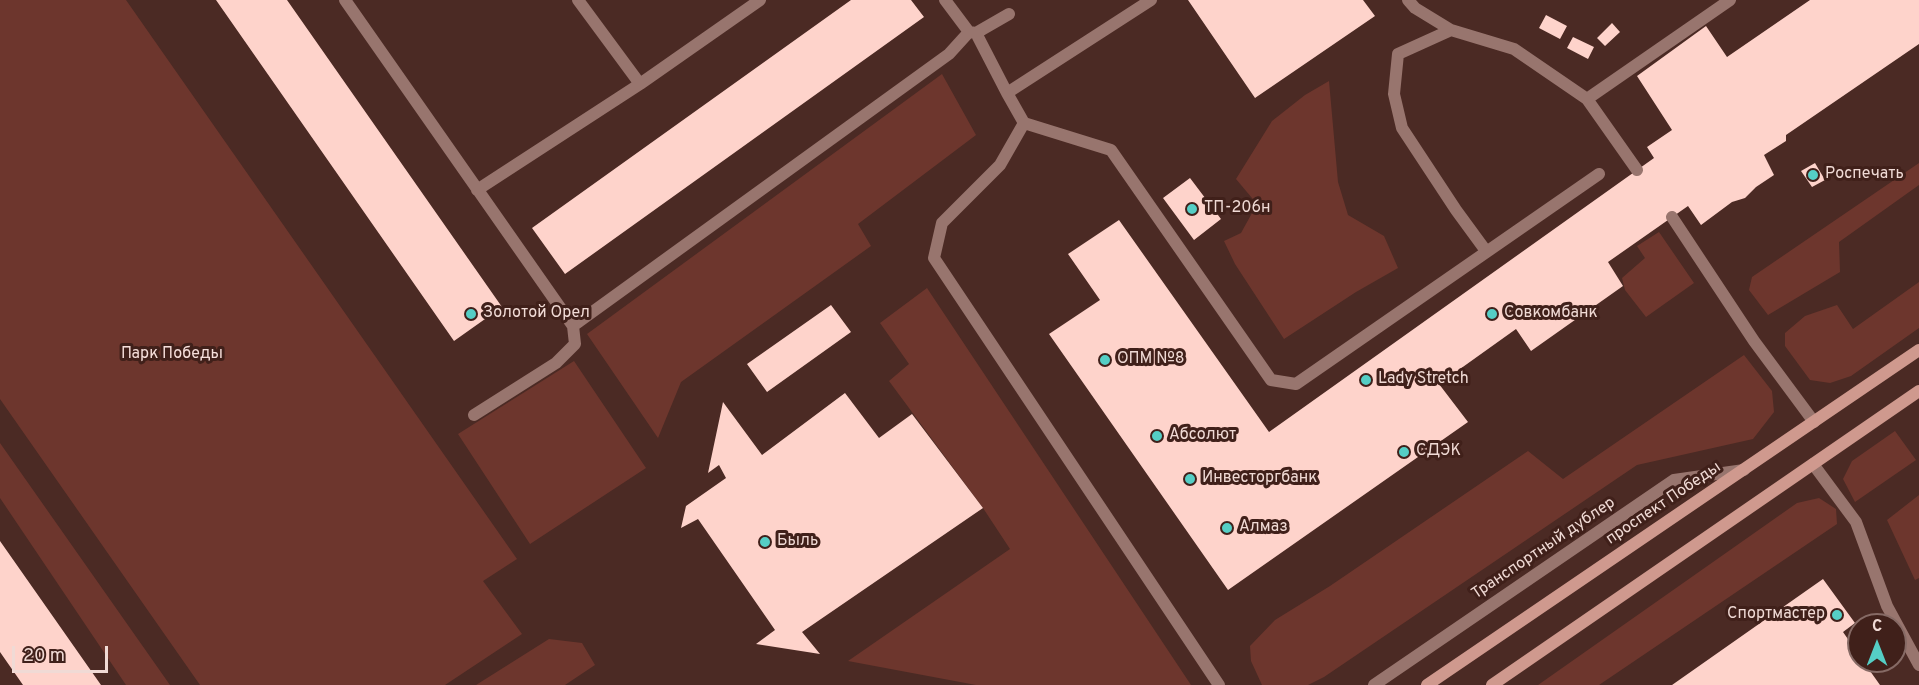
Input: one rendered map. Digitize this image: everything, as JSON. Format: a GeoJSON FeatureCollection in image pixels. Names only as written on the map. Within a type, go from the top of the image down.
{"type":"FeatureCollection","features":[{"type":"Feature","properties":{"kind":"main road","name":"проспект Победы"},"geometry":{"type":"LineString","coordinates":[[1426,685],[1919,350]]}},
{"type":"Feature","properties":{"kind":"main road"},"geometry":{"type":"LineString","coordinates":[[1492,685],[1919,391]]}},
{"type":"Feature","properties":{"kind":"lane"},"geometry":{"type":"LineString","coordinates":[[345,0],[573,326],[575,344],[556,363],[474,416]]}},
{"type":"Feature","properties":{"kind":"lane"},"geometry":{"type":"LineString","coordinates":[[578,0],[640,84]]}},
{"type":"Feature","properties":{"kind":"lane"},"geometry":{"type":"LineString","coordinates":[[477,190],[640,84],[760,0]]}},
{"type":"Feature","properties":{"kind":"lane"},"geometry":{"type":"LineString","coordinates":[[945,0],[972,33],[1024,123],[1111,150],[1271,380],[1296,384],[1599,174]]}},
{"type":"Feature","properties":{"kind":"lane"},"geometry":{"type":"LineString","coordinates":[[1007,93],[1152,0]]}},
{"type":"Feature","properties":{"kind":"lane"},"geometry":{"type":"LineString","coordinates":[[1408,0],[1414,8],[1451,30],[1514,49],[1587,99],[1637,170]]}},
{"type":"Feature","properties":{"kind":"lane"},"geometry":{"type":"LineString","coordinates":[[1587,99],[1730,0]]}},
{"type":"Feature","properties":{"kind":"lane"},"geometry":{"type":"LineString","coordinates":[[573,326],[949,54],[972,33],[1009,14]]}},
{"type":"Feature","properties":{"kind":"lane"},"geometry":{"type":"LineString","coordinates":[[1451,30],[1398,54],[1394,94],[1402,128],[1486,251]]}},
{"type":"Feature","properties":{"kind":"lane"},"geometry":{"type":"LineString","coordinates":[[1024,123],[1000,165],[942,223],[934,258],[1219,685]]}},
{"type":"Feature","properties":{"kind":"lane"},"geometry":{"type":"LineString","coordinates":[[1672,217],[1749,333],[1814,422]]}},
{"type":"Feature","properties":{"kind":"lane"},"geometry":{"type":"LineString","coordinates":[[1813,464],[1856,522],[1887,606],[1919,665]]}},
{"type":"Feature","properties":{"kind":"lane","name":"Транспортный дублер"},"geometry":{"type":"LineString","coordinates":[[1374,685],[1674,480],[1744,470]]}},
{"type":"Feature","properties":{"kind":"green space","name":"Парк Победы"},"geometry":{"type":"Polygon","coordinates":[[[0,0],[126,0],[517,559],[483,581],[522,634],[445,685],[200,685],[0,399],[0,0]]]}},
{"type":"Feature","properties":{"kind":"green space"},"geometry":{"type":"Polygon","coordinates":[[[942,74],[976,135],[858,224],[871,246],[681,382],[658,438],[587,334],[942,74]]]}},
{"type":"Feature","properties":{"kind":"green space"},"geometry":{"type":"Polygon","coordinates":[[[1329,81],[1338,182],[1348,215],[1384,236],[1398,268],[1356,292],[1284,339],[1235,264],[1224,241],[1241,233],[1257,204],[1236,179],[1272,121],[1305,95],[1329,81]]]}},
{"type":"Feature","properties":{"kind":"green space"},"geometry":{"type":"Polygon","coordinates":[[[1919,163],[1919,185],[1839,242],[1840,272],[1768,315],[1749,290],[1752,277],[1919,163]]]}},
{"type":"Feature","properties":{"kind":"green space"},"geometry":{"type":"Polygon","coordinates":[[[1659,232],[1694,283],[1646,317],[1625,290],[1622,278],[1645,258],[1637,246],[1659,232]]]}},
{"type":"Feature","properties":{"kind":"green space"},"geometry":{"type":"Polygon","coordinates":[[[1919,282],[1919,328],[1851,376],[1830,383],[1810,380],[1785,346],[1785,333],[1805,316],[1837,305],[1853,329],[1919,282]]]}},
{"type":"Feature","properties":{"kind":"green space"},"geometry":{"type":"Polygon","coordinates":[[[927,288],[1191,685],[976,685],[848,661],[1010,549],[983,508],[889,381],[909,364],[880,323],[927,288]]]}},
{"type":"Feature","properties":{"kind":"green space"},"geometry":{"type":"Polygon","coordinates":[[[1744,355],[1772,391],[1774,412],[1753,439],[1637,465],[1324,677],[1308,685],[1262,685],[1251,661],[1250,646],[1275,620],[1330,586],[1528,451],[1563,479],[1744,355]]]}},
{"type":"Feature","properties":{"kind":"green space"},"geometry":{"type":"Polygon","coordinates":[[[574,361],[646,468],[530,544],[458,434],[574,361]]]}},
{"type":"Feature","properties":{"kind":"green space"},"geometry":{"type":"Polygon","coordinates":[[[1895,431],[1916,460],[1855,502],[1843,479],[1852,461],[1895,431]]]}},
{"type":"Feature","properties":{"kind":"green space"},"geometry":{"type":"Polygon","coordinates":[[[0,443],[170,685],[126,685],[0,498],[0,443]]]}},
{"type":"Feature","properties":{"kind":"green space"},"geometry":{"type":"Polygon","coordinates":[[[1919,495],[1919,578],[1915,580],[1887,520],[1919,495]]]}},
{"type":"Feature","properties":{"kind":"green space"},"geometry":{"type":"Polygon","coordinates":[[[1819,498],[1836,509],[1837,524],[1599,685],[1538,685],[1797,503],[1819,498]]]}},
{"type":"Feature","properties":{"kind":"green space"},"geometry":{"type":"Polygon","coordinates":[[[549,639],[582,643],[595,665],[565,685],[476,685],[549,639]]]}},
{"type":"Feature","properties":{"kind":"building"},"geometry":{"type":"Polygon","coordinates":[[[216,0],[287,0],[502,307],[454,341],[216,0]]]}},
{"type":"Feature","properties":{"kind":"building"},"geometry":{"type":"Polygon","coordinates":[[[851,0],[911,0],[924,17],[565,274],[532,228],[851,0]]]}},
{"type":"Feature","properties":{"kind":"building"},"geometry":{"type":"Polygon","coordinates":[[[1188,0],[1363,0],[1375,16],[1255,98],[1188,0]]]}},
{"type":"Feature","properties":{"kind":"building"},"geometry":{"type":"Polygon","coordinates":[[[1810,0],[1919,0],[1919,44],[1786,135],[1786,141],[1764,155],[1774,175],[1745,198],[1732,202],[1701,225],[1688,206],[1608,262],[1623,286],[1531,351],[1516,329],[1439,384],[1468,422],[1228,590],[1049,334],[1100,300],[1068,254],[1119,220],[1269,432],[1654,158],[1647,147],[1672,130],[1637,76],[1706,26],[1727,57],[1810,0]]]}},
{"type":"Feature","properties":{"kind":"building"},"geometry":{"type":"Polygon","coordinates":[[[1546,15],[1567,26],[1560,39],[1539,28],[1546,15]]]}},
{"type":"Feature","properties":{"kind":"building"},"geometry":{"type":"Polygon","coordinates":[[[1612,23],[1620,32],[1605,46],[1597,38],[1612,23]]]}},
{"type":"Feature","properties":{"kind":"building"},"geometry":{"type":"Polygon","coordinates":[[[1573,37],[1594,47],[1588,59],[1567,48],[1573,37]]]}},
{"type":"Feature","properties":{"kind":"building","name":"Роспечать"},"geometry":{"type":"Polygon","coordinates":[[[1815,163],[1825,180],[1812,187],[1801,171],[1815,163]]]}},
{"type":"Feature","properties":{"kind":"building","name":"ТП-206н"},"geometry":{"type":"Polygon","coordinates":[[[1190,178],[1221,219],[1194,240],[1163,198],[1190,178]]]}},
{"type":"Feature","properties":{"kind":"building"},"geometry":{"type":"Polygon","coordinates":[[[831,305],[851,332],[767,392],[747,364],[831,305]]]}},
{"type":"Feature","properties":{"kind":"building"},"geometry":{"type":"Polygon","coordinates":[[[845,393],[879,438],[912,414],[983,508],[802,632],[820,654],[756,644],[775,630],[698,519],[681,528],[686,506],[726,478],[719,465],[708,473],[723,402],[762,455],[845,393]]]}},
{"type":"Feature","properties":{"kind":"building"},"geometry":{"type":"Polygon","coordinates":[[[0,541],[101,685],[23,685],[0,652],[0,541]]]}},
{"type":"Feature","properties":{"kind":"building"},"geometry":{"type":"Polygon","coordinates":[[[1823,579],[1848,613],[1847,629],[1843,632],[1847,638],[1847,673],[1872,673],[1880,685],[1672,685],[1823,579]]]}},
{"type":"Feature","properties":{"kind":"place","name":"Роспечать"},"geometry":{"type":"Point","coordinates":[1813,175]}},
{"type":"Feature","properties":{"kind":"place","name":"ТП-206н"},"geometry":{"type":"Point","coordinates":[1192,209]}},
{"type":"Feature","properties":{"kind":"place","name":"Золотой Орел"},"geometry":{"type":"Point","coordinates":[471,314]}},
{"type":"Feature","properties":{"kind":"place","name":"Совкомбанк"},"geometry":{"type":"Point","coordinates":[1492,314]}},
{"type":"Feature","properties":{"kind":"place","name":"ОПМ №8"},"geometry":{"type":"Point","coordinates":[1105,360]}},
{"type":"Feature","properties":{"kind":"place","name":"Lady Stretch"},"geometry":{"type":"Point","coordinates":[1366,380]}},
{"type":"Feature","properties":{"kind":"place","name":"Абсолют"},"geometry":{"type":"Point","coordinates":[1157,436]}},
{"type":"Feature","properties":{"kind":"place","name":"СДЭК"},"geometry":{"type":"Point","coordinates":[1404,452]}},
{"type":"Feature","properties":{"kind":"place","name":"Инвесторгбанк"},"geometry":{"type":"Point","coordinates":[1190,479]}},
{"type":"Feature","properties":{"kind":"place","name":"Алмаз"},"geometry":{"type":"Point","coordinates":[1227,528]}},
{"type":"Feature","properties":{"kind":"place","name":"Быль"},"geometry":{"type":"Point","coordinates":[765,542]}},
{"type":"Feature","properties":{"kind":"place","name":"Спортмастер"},"geometry":{"type":"Point","coordinates":[1837,615]}}]}
